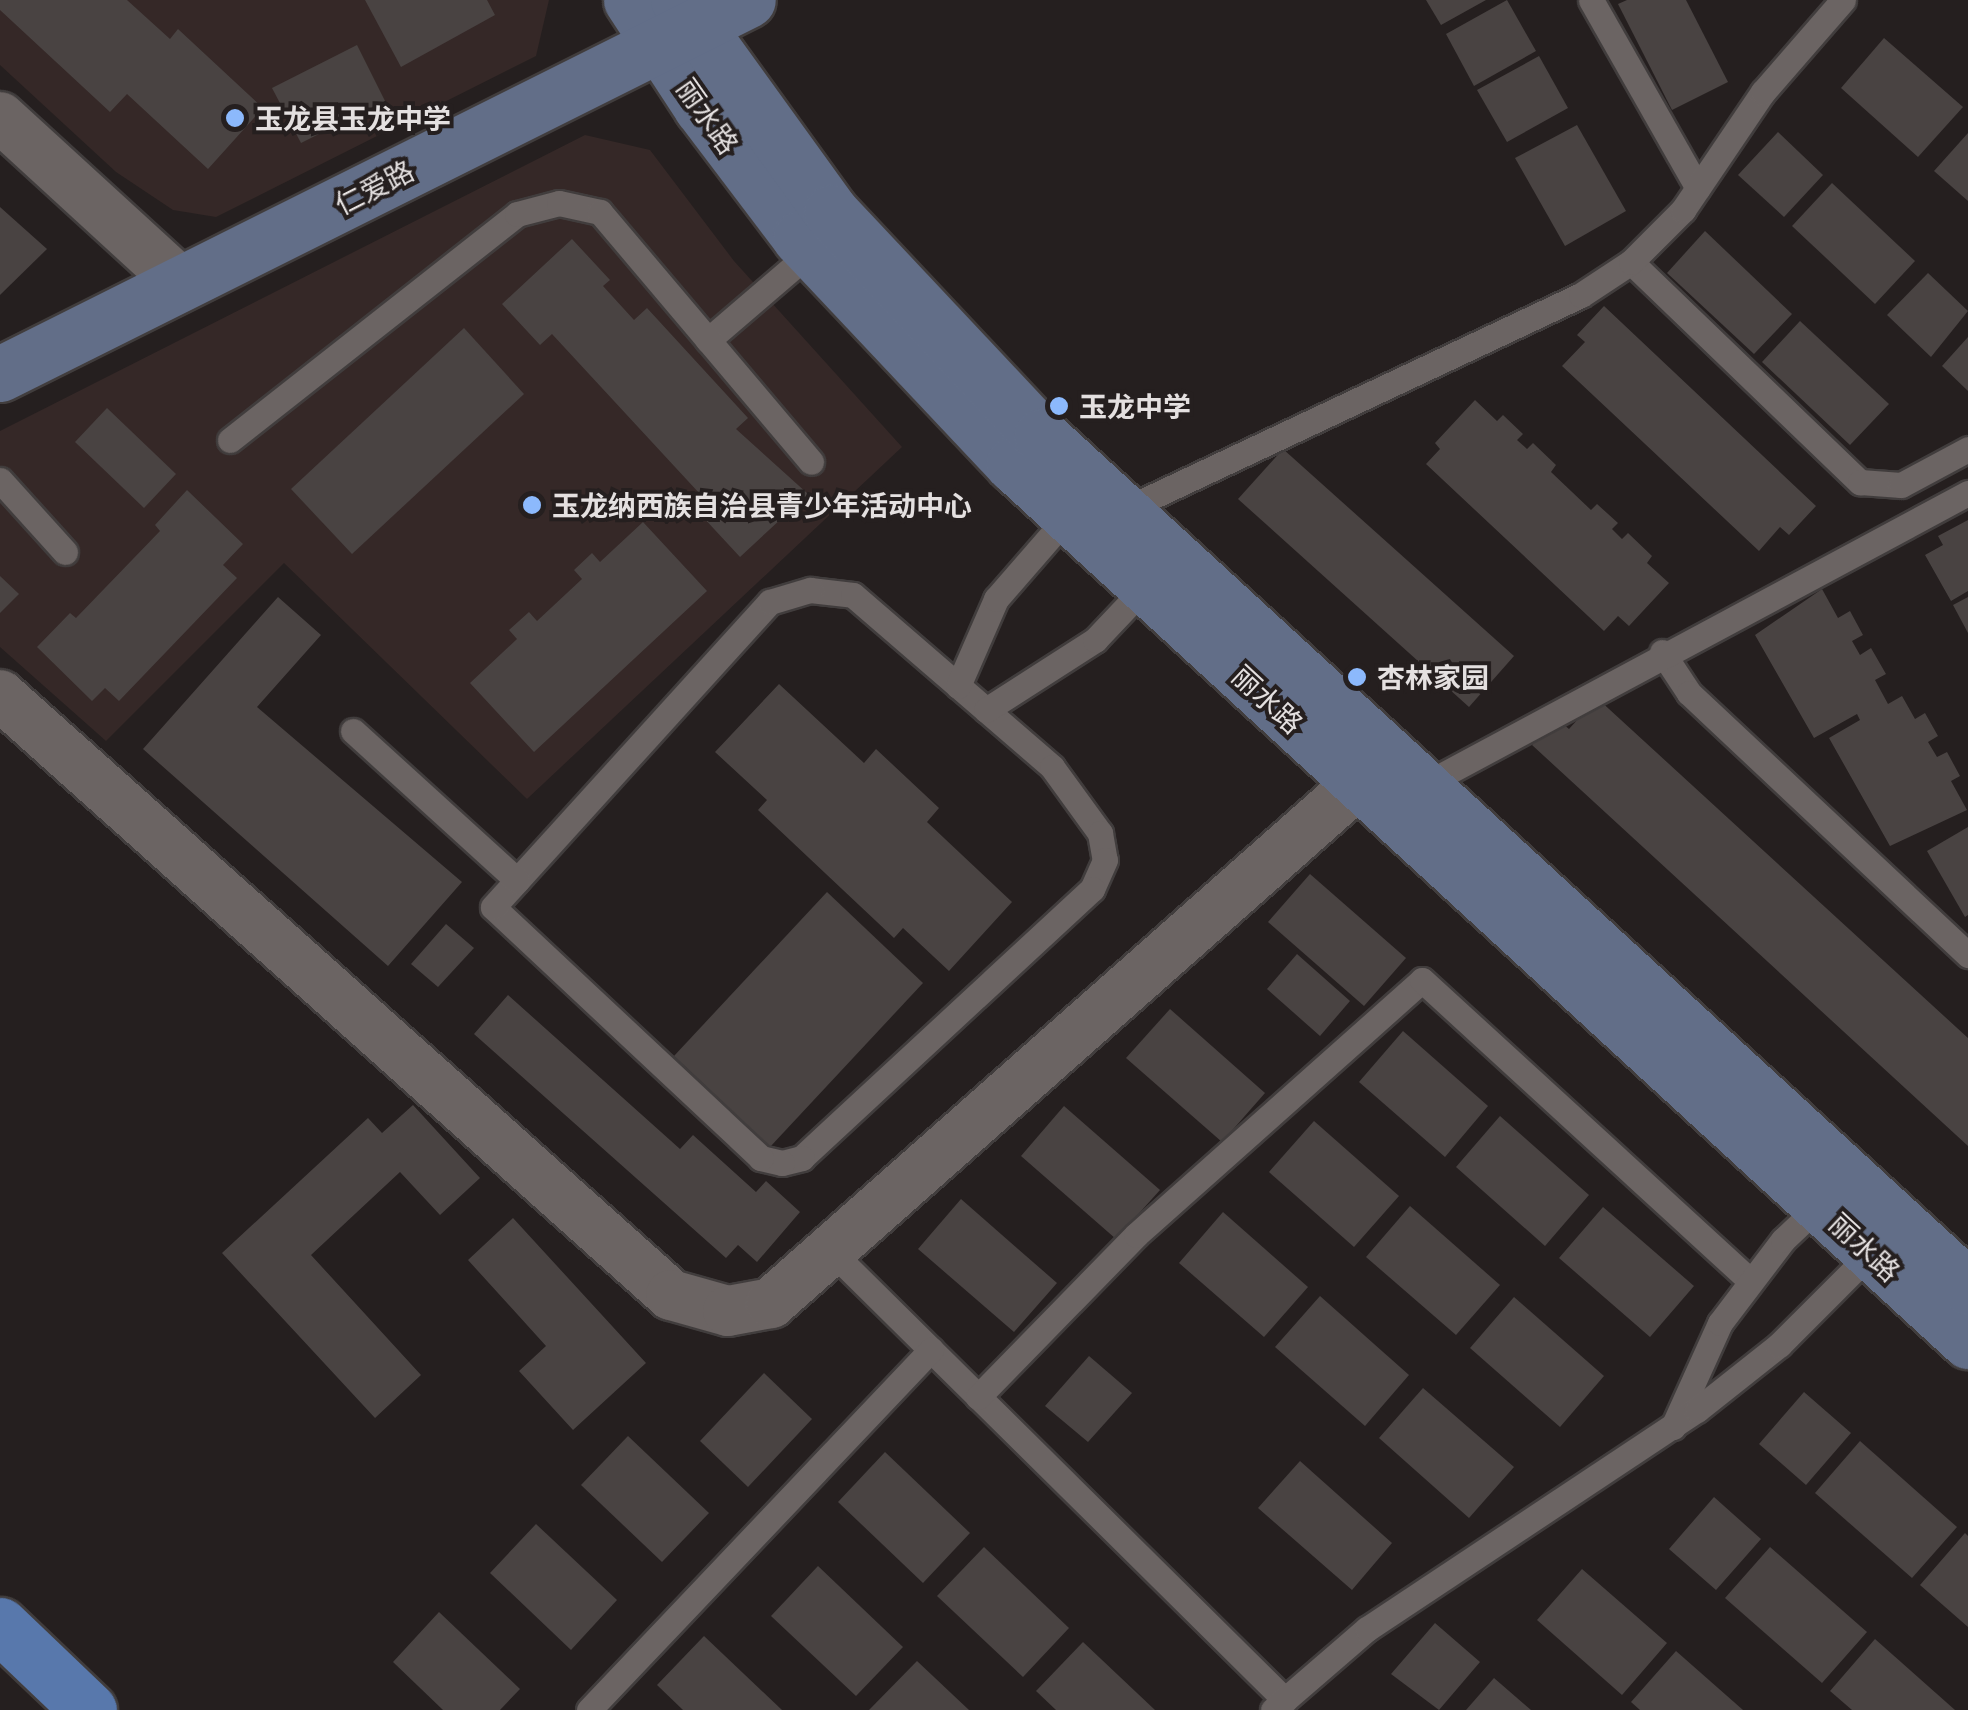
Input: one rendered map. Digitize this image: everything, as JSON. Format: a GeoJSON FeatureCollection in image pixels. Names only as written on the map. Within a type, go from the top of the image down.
{"type":"FeatureCollection","features":[{"type":"Feature","properties":{"kind":"main road"},"geometry":{"type":"LineString","coordinates":[[0,1625],[89,1710]]}},
{"type":"Feature","properties":{"kind":"street","name":"仁爱路"},"geometry":{"type":"LineString","coordinates":[[0,374],[182,284],[666,18],[748,0]]}},
{"type":"Feature","properties":{"kind":"street","name":"丽水路"},"geometry":{"type":"LineString","coordinates":[[666,18],[812,251],[1069,515],[1968,1342]]}},
{"type":"Feature","properties":{"kind":"street","name":"丽水路"},"geometry":{"type":"LineString","coordinates":[[666,18],[883,272],[1122,511],[1968,1287]]}},
{"type":"Feature","properties":{"kind":"street"},"geometry":{"type":"LineString","coordinates":[[0,117],[182,284]]}},
{"type":"Feature","properties":{"kind":"street"},"geometry":{"type":"LineString","coordinates":[[0,695],[671,1295],[708,1309],[750,1309],[771,1303],[1359,782]]}},
{"type":"Feature","properties":{"kind":"lane"},"geometry":{"type":"LineString","coordinates":[[1591,0],[1698,188]]}},
{"type":"Feature","properties":{"kind":"lane"},"geometry":{"type":"LineString","coordinates":[[1122,511],[1510,329],[1632,262],[1698,188],[1763,92],[1843,0]]}},
{"type":"Feature","properties":{"kind":"lane"},"geometry":{"type":"LineString","coordinates":[[230,440],[517,214],[538,206],[580,205],[600,212],[811,462]]}},
{"type":"Feature","properties":{"kind":"lane"},"geometry":{"type":"LineString","coordinates":[[708,340],[812,251]]}},
{"type":"Feature","properties":{"kind":"lane"},"geometry":{"type":"LineString","coordinates":[[1632,262],[1860,482],[1901,484],[1968,450]]}},
{"type":"Feature","properties":{"kind":"lane"},"geometry":{"type":"LineString","coordinates":[[0,480],[66,552]]}},
{"type":"Feature","properties":{"kind":"lane"},"geometry":{"type":"LineString","coordinates":[[1422,786],[1662,652],[1968,493]]}},
{"type":"Feature","properties":{"kind":"lane"},"geometry":{"type":"LineString","coordinates":[[958,686],[996,599],[1069,515]]}},
{"type":"Feature","properties":{"kind":"lane"},"geometry":{"type":"LineString","coordinates":[[986,710],[1094,640],[1146,586]]}},
{"type":"Feature","properties":{"kind":"lane"},"geometry":{"type":"LineString","coordinates":[[810,590],[853,596],[986,710],[1052,767],[1100,833],[1100,875],[1092,890],[802,1158],[761,1158],[493,906],[770,602],[810,590]]}},
{"type":"Feature","properties":{"kind":"lane"},"geometry":{"type":"LineString","coordinates":[[1662,652],[1689,693],[1968,955]]}},
{"type":"Feature","properties":{"kind":"lane"},"geometry":{"type":"LineString","coordinates":[[353,731],[517,880]]}},
{"type":"Feature","properties":{"kind":"lane"},"geometry":{"type":"LineString","coordinates":[[978,1397],[1136,1236],[1422,980],[1750,1280]]}},
{"type":"Feature","properties":{"kind":"lane"},"geometry":{"type":"LineString","coordinates":[[1673,1427],[1702,1356],[1750,1280],[1820,1205]]}},
{"type":"Feature","properties":{"kind":"lane"},"geometry":{"type":"LineString","coordinates":[[830,1250],[1279,1705],[1367,1629],[1673,1427],[1779,1346],[1872,1253]]}},
{"type":"Feature","properties":{"kind":"lane"},"geometry":{"type":"LineString","coordinates":[[589,1710],[932,1350]]}},
{"type":"Feature","properties":{"kind":"shaded area","name":"玉龙县玉龙中学"},"geometry":{"type":"Polygon","coordinates":[[[0,0],[549,0],[536,56],[216,217],[173,210],[116,172],[0,65],[0,0]]]}},
{"type":"Feature","properties":{"kind":"shaded area","name":"玉龙纳西族自治县青少年活动中心"},"geometry":{"type":"Polygon","coordinates":[[[585,135],[650,150],[734,261],[902,447],[527,799],[284,563],[106,741],[0,647],[0,431],[585,135]]]}},
{"type":"Feature","properties":{"kind":"building"},"geometry":{"type":"Polygon","coordinates":[[[0,0],[127,0],[170,39],[178,29],[263,108],[208,169],[127,94],[110,112],[0,10],[0,0]]]}},
{"type":"Feature","properties":{"kind":"building"},"geometry":{"type":"Polygon","coordinates":[[[365,0],[487,0],[495,15],[401,67],[365,0]]]}},
{"type":"Feature","properties":{"kind":"building"},"geometry":{"type":"Polygon","coordinates":[[[1426,0],[1486,0],[1441,25],[1426,0]]]}},
{"type":"Feature","properties":{"kind":"building"},"geometry":{"type":"Polygon","coordinates":[[[1507,0],[1536,51],[1474,86],[1446,34],[1507,0]]]}},
{"type":"Feature","properties":{"kind":"building"},"geometry":{"type":"Polygon","coordinates":[[[1627,0],[1686,0],[1728,82],[1672,110],[1618,4],[1627,0]]]}},
{"type":"Feature","properties":{"kind":"building"},"geometry":{"type":"Polygon","coordinates":[[[1884,38],[1963,107],[1918,157],[1841,88],[1884,38]]]}},
{"type":"Feature","properties":{"kind":"building"},"geometry":{"type":"Polygon","coordinates":[[[357,45],[385,101],[301,143],[272,88],[357,45]]]}},
{"type":"Feature","properties":{"kind":"building"},"geometry":{"type":"Polygon","coordinates":[[[1539,56],[1568,108],[1507,142],[1477,90],[1539,56]]]}},
{"type":"Feature","properties":{"kind":"building"},"geometry":{"type":"Polygon","coordinates":[[[1577,125],[1626,211],[1565,246],[1515,158],[1577,125]]]}},
{"type":"Feature","properties":{"kind":"building"},"geometry":{"type":"Polygon","coordinates":[[[1778,132],[1823,175],[1784,217],[1738,175],[1778,132]]]}},
{"type":"Feature","properties":{"kind":"building"},"geometry":{"type":"Polygon","coordinates":[[[1968,133],[1968,201],[1934,171],[1968,133]]]}},
{"type":"Feature","properties":{"kind":"building"},"geometry":{"type":"Polygon","coordinates":[[[1832,183],[1915,261],[1875,304],[1792,226],[1832,183]]]}},
{"type":"Feature","properties":{"kind":"building"},"geometry":{"type":"Polygon","coordinates":[[[0,207],[47,249],[0,295],[0,207]]]}},
{"type":"Feature","properties":{"kind":"building"},"geometry":{"type":"Polygon","coordinates":[[[1705,231],[1792,314],[1754,354],[1667,273],[1705,231]]]}},
{"type":"Feature","properties":{"kind":"building"},"geometry":{"type":"Polygon","coordinates":[[[572,239],[610,280],[603,286],[634,320],[647,308],[748,418],[736,429],[808,494],[740,557],[702,516],[712,507],[552,334],[540,345],[502,304],[572,239]]]}},
{"type":"Feature","properties":{"kind":"building"},"geometry":{"type":"Polygon","coordinates":[[[1928,273],[1968,311],[1931,357],[1887,315],[1928,273]]]}},
{"type":"Feature","properties":{"kind":"building"},"geometry":{"type":"Polygon","coordinates":[[[1604,306],[1816,506],[1789,535],[1780,527],[1759,551],[1562,366],[1585,342],[1577,335],[1604,306]]]}},
{"type":"Feature","properties":{"kind":"building"},"geometry":{"type":"Polygon","coordinates":[[[1800,321],[1889,404],[1850,445],[1762,362],[1800,321]]]}},
{"type":"Feature","properties":{"kind":"building"},"geometry":{"type":"Polygon","coordinates":[[[464,328],[524,394],[352,554],[291,489],[464,328]]]}},
{"type":"Feature","properties":{"kind":"building"},"geometry":{"type":"Polygon","coordinates":[[[1968,337],[1968,391],[1942,366],[1968,337]]]}},
{"type":"Feature","properties":{"kind":"building"},"geometry":{"type":"Polygon","coordinates":[[[1475,400],[1497,421],[1503,415],[1523,434],[1517,440],[1527,449],[1533,443],[1556,465],[1551,472],[1591,510],[1597,504],[1618,523],[1612,529],[1622,539],[1628,533],[1652,556],[1647,563],[1669,583],[1629,626],[1618,616],[1604,631],[1426,464],[1440,449],[1435,443],[1475,400]]]}},
{"type":"Feature","properties":{"kind":"building"},"geometry":{"type":"Polygon","coordinates":[[[107,408],[176,474],[144,508],[75,442],[107,408]]]}},
{"type":"Feature","properties":{"kind":"building"},"geometry":{"type":"Polygon","coordinates":[[[1283,449],[1514,656],[1469,707],[1238,499],[1283,449]]]}},
{"type":"Feature","properties":{"kind":"building"},"geometry":{"type":"Polygon","coordinates":[[[187,490],[243,544],[223,565],[237,578],[119,701],[105,688],[92,701],[37,647],[70,613],[76,618],[160,531],[155,525],[187,490]]]}},
{"type":"Feature","properties":{"kind":"building"},"geometry":{"type":"Polygon","coordinates":[[[1968,520],[1968,591],[1951,601],[1925,555],[1943,545],[1938,536],[1968,520]]]}},
{"type":"Feature","properties":{"kind":"building"},"geometry":{"type":"Polygon","coordinates":[[[643,522],[707,591],[534,752],[470,683],[517,639],[509,630],[529,612],[537,621],[582,579],[574,570],[592,553],[600,562],[643,522]]]}},
{"type":"Feature","properties":{"kind":"building"},"geometry":{"type":"Polygon","coordinates":[[[0,576],[19,594],[0,613],[0,576]]]}},
{"type":"Feature","properties":{"kind":"building"},"geometry":{"type":"Polygon","coordinates":[[[1822,589],[1838,618],[1850,611],[1863,635],[1852,641],[1860,655],[1871,648],[1886,674],[1875,680],[1888,704],[1902,696],[1915,719],[1925,713],[1938,736],[1928,742],[1937,757],[1947,752],[1960,776],[1951,781],[1967,810],[1890,846],[1829,738],[1860,720],[1857,714],[1814,738],[1755,635],[1822,589]]]}},
{"type":"Feature","properties":{"kind":"building"},"geometry":{"type":"Polygon","coordinates":[[[278,597],[321,635],[257,707],[462,882],[388,966],[143,749],[278,597]]]}},
{"type":"Feature","properties":{"kind":"building"},"geometry":{"type":"Polygon","coordinates":[[[1968,597],[1968,633],[1953,605],[1968,597]]]}},
{"type":"Feature","properties":{"kind":"building"},"geometry":{"type":"Polygon","coordinates":[[[779,684],[864,763],[876,749],[939,808],[927,822],[1012,902],[949,971],[903,928],[894,938],[758,810],[767,800],[715,752],[779,684]]]}},
{"type":"Feature","properties":{"kind":"building"},"geometry":{"type":"Polygon","coordinates":[[[1597,698],[1968,1038],[1968,1146],[1532,745],[1557,719],[1569,729],[1597,698]]]}},
{"type":"Feature","properties":{"kind":"building"},"geometry":{"type":"Polygon","coordinates":[[[1968,827],[1968,915],[1965,917],[1927,851],[1968,827]]]}},
{"type":"Feature","properties":{"kind":"building"},"geometry":{"type":"Polygon","coordinates":[[[1310,874],[1406,958],[1364,1006],[1268,922],[1310,874]]]}},
{"type":"Feature","properties":{"kind":"building"},"geometry":{"type":"Polygon","coordinates":[[[827,892],[923,983],[770,1147],[674,1056],[827,892]]]}},
{"type":"Feature","properties":{"kind":"building"},"geometry":{"type":"Polygon","coordinates":[[[446,924],[474,948],[438,987],[411,964],[446,924]]]}},
{"type":"Feature","properties":{"kind":"building"},"geometry":{"type":"Polygon","coordinates":[[[1297,954],[1350,1001],[1320,1036],[1267,989],[1297,954]]]}},
{"type":"Feature","properties":{"kind":"building"},"geometry":{"type":"Polygon","coordinates":[[[508,995],[680,1149],[693,1135],[756,1192],[766,1181],[800,1212],[757,1262],[738,1245],[726,1258],[474,1034],[508,995]]]}},
{"type":"Feature","properties":{"kind":"building"},"geometry":{"type":"Polygon","coordinates":[[[1170,1009],[1265,1093],[1222,1142],[1126,1058],[1170,1009]]]}},
{"type":"Feature","properties":{"kind":"building"},"geometry":{"type":"Polygon","coordinates":[[[1403,1031],[1488,1106],[1445,1157],[1359,1082],[1403,1031]]]}},
{"type":"Feature","properties":{"kind":"building"},"geometry":{"type":"Polygon","coordinates":[[[413,1105],[480,1178],[440,1215],[400,1172],[311,1255],[421,1375],[375,1418],[222,1253],[368,1118],[382,1133],[413,1105]]]}},
{"type":"Feature","properties":{"kind":"building"},"geometry":{"type":"Polygon","coordinates":[[[1064,1106],[1160,1190],[1116,1239],[1021,1156],[1064,1106]]]}},
{"type":"Feature","properties":{"kind":"building"},"geometry":{"type":"Polygon","coordinates":[[[1500,1116],[1589,1195],[1545,1246],[1456,1167],[1500,1116]]]}},
{"type":"Feature","properties":{"kind":"building"},"geometry":{"type":"Polygon","coordinates":[[[1314,1121],[1399,1196],[1354,1247],[1269,1172],[1314,1121]]]}},
{"type":"Feature","properties":{"kind":"building"},"geometry":{"type":"Polygon","coordinates":[[[961,1199],[1057,1283],[1014,1332],[918,1249],[961,1199]]]}},
{"type":"Feature","properties":{"kind":"building"},"geometry":{"type":"Polygon","coordinates":[[[1410,1206],[1500,1285],[1456,1335],[1366,1257],[1410,1206]]]}},
{"type":"Feature","properties":{"kind":"building"},"geometry":{"type":"Polygon","coordinates":[[[1603,1207],[1694,1286],[1650,1337],[1559,1258],[1603,1207]]]}},
{"type":"Feature","properties":{"kind":"building"},"geometry":{"type":"Polygon","coordinates":[[[1223,1212],[1308,1287],[1264,1337],[1179,1263],[1223,1212]]]}},
{"type":"Feature","properties":{"kind":"building"},"geometry":{"type":"Polygon","coordinates":[[[513,1218],[646,1363],[573,1430],[519,1371],[546,1346],[468,1260],[513,1218]]]}},
{"type":"Feature","properties":{"kind":"building"},"geometry":{"type":"Polygon","coordinates":[[[1320,1296],[1409,1375],[1365,1426],[1275,1347],[1320,1296]]]}},
{"type":"Feature","properties":{"kind":"building"},"geometry":{"type":"Polygon","coordinates":[[[1514,1297],[1604,1376],[1560,1427],[1470,1348],[1514,1297]]]}},
{"type":"Feature","properties":{"kind":"building"},"geometry":{"type":"Polygon","coordinates":[[[1089,1356],[1132,1393],[1088,1442],[1045,1406],[1089,1356]]]}},
{"type":"Feature","properties":{"kind":"building"},"geometry":{"type":"Polygon","coordinates":[[[764,1373],[812,1419],[748,1487],[700,1441],[764,1373]]]}},
{"type":"Feature","properties":{"kind":"building"},"geometry":{"type":"Polygon","coordinates":[[[1423,1388],[1514,1467],[1469,1518],[1379,1438],[1423,1388]]]}},
{"type":"Feature","properties":{"kind":"building"},"geometry":{"type":"Polygon","coordinates":[[[1804,1392],[1851,1433],[1806,1485],[1759,1444],[1804,1392]]]}},
{"type":"Feature","properties":{"kind":"building"},"geometry":{"type":"Polygon","coordinates":[[[628,1436],[709,1513],[662,1562],[581,1485],[628,1436]]]}},
{"type":"Feature","properties":{"kind":"building"},"geometry":{"type":"Polygon","coordinates":[[[1860,1441],[1957,1527],[1912,1578],[1815,1493],[1860,1441]]]}},
{"type":"Feature","properties":{"kind":"building"},"geometry":{"type":"Polygon","coordinates":[[[885,1452],[970,1533],[923,1583],[838,1502],[885,1452]]]}},
{"type":"Feature","properties":{"kind":"building"},"geometry":{"type":"Polygon","coordinates":[[[1300,1461],[1392,1543],[1352,1590],[1258,1508],[1300,1461]]]}},
{"type":"Feature","properties":{"kind":"building"},"geometry":{"type":"Polygon","coordinates":[[[1714,1497],[1761,1539],[1716,1590],[1669,1549],[1714,1497]]]}},
{"type":"Feature","properties":{"kind":"building"},"geometry":{"type":"Polygon","coordinates":[[[536,1524],[617,1600],[571,1650],[490,1573],[536,1524]]]}},
{"type":"Feature","properties":{"kind":"building"},"geometry":{"type":"Polygon","coordinates":[[[1965,1533],[1968,1536],[1968,1627],[1920,1585],[1965,1533]]]}},
{"type":"Feature","properties":{"kind":"building"},"geometry":{"type":"Polygon","coordinates":[[[984,1547],[1069,1628],[1023,1677],[937,1596],[984,1547]]]}},
{"type":"Feature","properties":{"kind":"building"},"geometry":{"type":"Polygon","coordinates":[[[1770,1547],[1867,1632],[1822,1683],[1725,1598],[1770,1547]]]}},
{"type":"Feature","properties":{"kind":"building"},"geometry":{"type":"Polygon","coordinates":[[[818,1566],[903,1647],[856,1696],[771,1616],[818,1566]]]}},
{"type":"Feature","properties":{"kind":"building"},"geometry":{"type":"Polygon","coordinates":[[[1582,1569],[1667,1643],[1622,1695],[1537,1620],[1582,1569]]]}},
{"type":"Feature","properties":{"kind":"building"},"geometry":{"type":"Polygon","coordinates":[[[439,1612],[520,1689],[500,1710],[443,1710],[393,1662],[439,1612]]]}},
{"type":"Feature","properties":{"kind":"building"},"geometry":{"type":"Polygon","coordinates":[[[1435,1623],[1480,1662],[1439,1710],[1391,1674],[1435,1623]]]}},
{"type":"Feature","properties":{"kind":"building"},"geometry":{"type":"Polygon","coordinates":[[[704,1636],[782,1710],[683,1710],[657,1685],[704,1636]]]}},
{"type":"Feature","properties":{"kind":"building"},"geometry":{"type":"Polygon","coordinates":[[[1875,1639],[1955,1710],[1852,1710],[1830,1691],[1875,1639]]]}},
{"type":"Feature","properties":{"kind":"building"},"geometry":{"type":"Polygon","coordinates":[[[1083,1642],[1155,1710],[1056,1710],[1036,1691],[1083,1642]]]}},
{"type":"Feature","properties":{"kind":"building"},"geometry":{"type":"Polygon","coordinates":[[[1676,1651],[1743,1710],[1640,1710],[1631,1702],[1676,1651]]]}},
{"type":"Feature","properties":{"kind":"building"},"geometry":{"type":"Polygon","coordinates":[[[917,1661],[969,1710],[869,1710],[917,1661]]]}},
{"type":"Feature","properties":{"kind":"building"},"geometry":{"type":"Polygon","coordinates":[[[1494,1678],[1531,1710],[1466,1710],[1494,1678]]]}},
{"type":"Feature","properties":{"kind":"place","name":"玉龙县玉龙中学"},"geometry":{"type":"Point","coordinates":[235,118]}},
{"type":"Feature","properties":{"kind":"place","name":"玉龙中学"},"geometry":{"type":"Point","coordinates":[1059,406]}},
{"type":"Feature","properties":{"kind":"place","name":"玉龙纳西族自治县青少年活动中心"},"geometry":{"type":"Point","coordinates":[532,505]}},
{"type":"Feature","properties":{"kind":"place","name":"杏林家园"},"geometry":{"type":"Point","coordinates":[1357,677]}}]}
